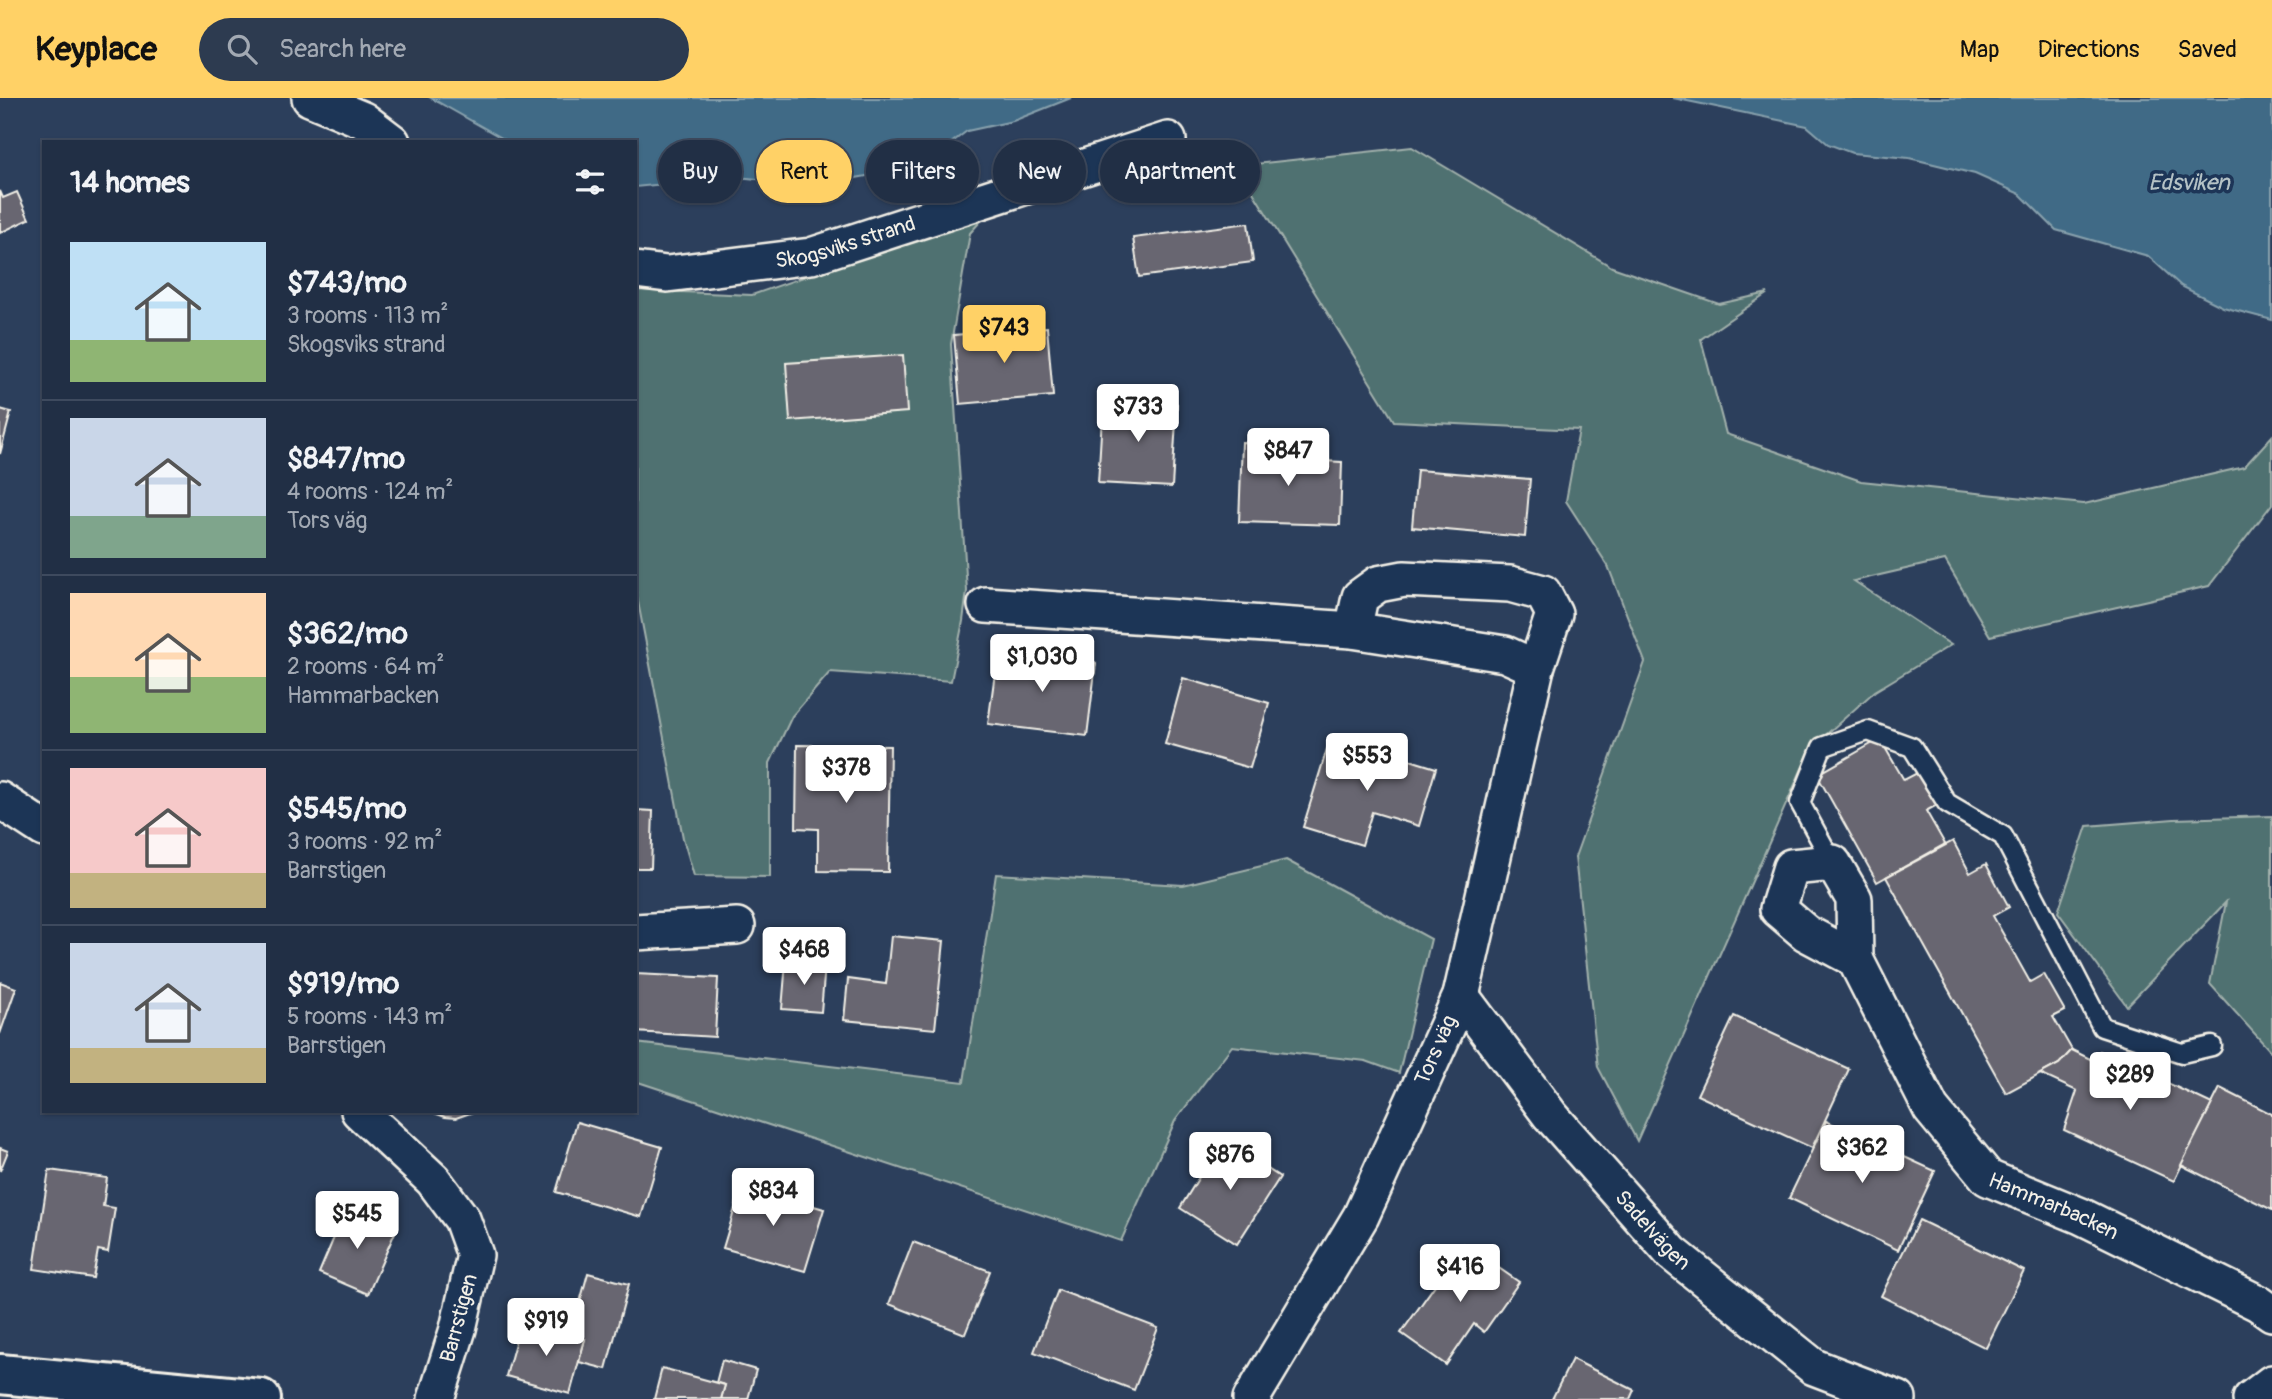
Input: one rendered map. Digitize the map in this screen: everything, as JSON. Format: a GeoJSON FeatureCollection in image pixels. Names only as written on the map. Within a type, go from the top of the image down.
{"type":"FeatureCollection","features":[{"type":"Feature","properties":{"kind":"street"},"geometry":{"type":"LineString","coordinates":[[310,98],[363,120],[389,140]]}},
{"type":"Feature","properties":{"kind":"street","name":"Skogsviks strand"},"geometry":{"type":"LineString","coordinates":[[637,270],[667,274],[811,256],[1100,162]]}},
{"type":"Feature","properties":{"kind":"street","name":"Tors väg"},"geometry":{"type":"LineString","coordinates":[[1251,1399],[1361,1216],[1461,996],[1536,668],[1553,614],[1543,593],[1510,584],[1404,579],[1378,584],[1360,597],[1353,630]]}},
{"type":"Feature","properties":{"kind":"street"},"geometry":{"type":"LineString","coordinates":[[986,605],[1353,630],[1505,654],[1536,668]]}},
{"type":"Feature","properties":{"kind":"street"},"geometry":{"type":"LineString","coordinates":[[0,800],[42,828]]}},
{"type":"Feature","properties":{"kind":"street"},"geometry":{"type":"LineString","coordinates":[[1833,863],[1791,867],[1778,909],[1806,933],[1855,959]]}},
{"type":"Feature","properties":{"kind":"street","name":"Hammarbacken"},"geometry":{"type":"LineString","coordinates":[[1833,863],[1854,899],[1855,959],[1931,1109],[1988,1178],[2081,1216],[2258,1303],[2272,1313]]}},
{"type":"Feature","properties":{"kind":"street"},"geometry":{"type":"LineString","coordinates":[[637,933],[737,926]]}},
{"type":"Feature","properties":{"kind":"street","name":"Sadelvägen"},"geometry":{"type":"LineString","coordinates":[[1461,996],[1550,1115],[1672,1253],[1814,1367],[1898,1399]]}},
{"type":"Feature","properties":{"kind":"street","name":"Barrstigen"},"geometry":{"type":"LineString","coordinates":[[361,1113],[433,1180],[462,1219],[475,1255],[458,1329],[436,1399]]}},
{"type":"Feature","properties":{"kind":"street"},"geometry":{"type":"LineString","coordinates":[[0,1374],[261,1399]]}},
{"type":"Feature","properties":{"kind":"street"},"geometry":{"type":"LineString","coordinates":[[2251,1399],[2272,1383]]}},
{"type":"Feature","properties":{"kind":"lane"},"geometry":{"type":"LineString","coordinates":[[1833,863],[1800,803],[1822,747],[1868,731],[1912,747],[1947,803],[2003,836],[2102,1027],[2182,1053],[2212,1046]]}},
{"type":"Feature","properties":{"kind":"green space"},"geometry":{"type":"Polygon","coordinates":[[[1412,147],[1612,267],[1719,304],[1768,293],[1701,339],[1726,434],[1861,481],[2084,504],[2244,467],[2272,436],[2272,504],[2209,586],[1990,636],[1945,560],[1854,581],[1951,645],[1875,691],[1811,748],[1637,1141],[1598,1067],[1575,857],[1645,662],[1608,566],[1566,501],[1579,430],[1394,421],[1260,203],[1260,164],[1412,147]]]}},
{"type":"Feature","properties":{"kind":"green space"},"geometry":{"type":"Polygon","coordinates":[[[988,213],[970,233],[951,344],[967,591],[951,681],[830,672],[792,716],[770,763],[770,877],[694,876],[683,838],[637,596],[637,290],[752,295],[988,213]]]}},
{"type":"Feature","properties":{"kind":"green space"},"geometry":{"type":"Polygon","coordinates":[[[2272,816],[2272,1053],[2210,984],[2226,902],[2127,1006],[2058,912],[2087,826],[2174,819],[2272,816]]]}},
{"type":"Feature","properties":{"kind":"green space"},"geometry":{"type":"Polygon","coordinates":[[[1286,860],[1431,939],[1399,1073],[1366,1061],[1232,1046],[1175,1121],[1121,1241],[637,1082],[637,1043],[964,1082],[996,874],[1183,885],[1286,860]]]}},
{"type":"Feature","properties":{"kind":"water"},"geometry":{"type":"Polygon","coordinates":[[[431,98],[1071,98],[1013,121],[967,131],[955,140],[866,140],[866,176],[852,179],[852,140],[756,140],[756,179],[742,177],[742,140],[658,140],[658,185],[637,187],[637,140],[505,140],[431,98]]]}},
{"type":"Feature","properties":{"kind":"water","name":"Edsviken"},"geometry":{"type":"Polygon","coordinates":[[[1673,98],[2272,98],[2272,320],[2223,307],[2181,286],[2148,256],[2056,230],[2020,194],[1975,174],[1909,158],[1852,153],[1828,144],[1807,126],[1673,98]]]}},
{"type":"Feature","properties":{"kind":"building"},"geometry":{"type":"Polygon","coordinates":[[[0,191],[3,198],[17,192],[29,219],[0,233],[0,191]]]}},
{"type":"Feature","properties":{"kind":"building"},"geometry":{"type":"Polygon","coordinates":[[[1248,223],[1253,262],[1139,277],[1133,238],[1248,223]]]}},
{"type":"Feature","properties":{"kind":"building"},"geometry":{"type":"Polygon","coordinates":[[[1047,327],[1053,396],[960,404],[954,335],[1047,327]]]}},
{"type":"Feature","properties":{"kind":"building"},"geometry":{"type":"Polygon","coordinates":[[[903,355],[907,412],[790,421],[786,363],[903,355]]]}},
{"type":"Feature","properties":{"kind":"building"},"geometry":{"type":"Polygon","coordinates":[[[1103,400],[1177,404],[1172,487],[1098,483],[1103,400]]]}},
{"type":"Feature","properties":{"kind":"building"},"geometry":{"type":"Polygon","coordinates":[[[0,409],[11,412],[0,454],[0,409]]]}},
{"type":"Feature","properties":{"kind":"building"},"geometry":{"type":"Polygon","coordinates":[[[1242,442],[1286,444],[1285,459],[1342,462],[1340,525],[1239,522],[1242,442]]]}},
{"type":"Feature","properties":{"kind":"building"},"geometry":{"type":"Polygon","coordinates":[[[1417,470],[1530,479],[1525,537],[1412,527],[1417,470]]]}},
{"type":"Feature","properties":{"kind":"building"},"geometry":{"type":"Polygon","coordinates":[[[998,651],[1096,663],[1087,736],[988,724],[998,651]]]}},
{"type":"Feature","properties":{"kind":"building"},"geometry":{"type":"Polygon","coordinates":[[[1183,678],[1269,703],[1250,768],[1165,744],[1183,678]]]}},
{"type":"Feature","properties":{"kind":"building"},"geometry":{"type":"Polygon","coordinates":[[[1880,739],[1904,780],[1919,772],[1937,805],[1926,811],[1945,844],[1877,882],[1817,775],[1880,739]]]}},
{"type":"Feature","properties":{"kind":"building"},"geometry":{"type":"Polygon","coordinates":[[[797,745],[890,746],[888,872],[818,871],[818,829],[796,828],[797,745]]]}},
{"type":"Feature","properties":{"kind":"building"},"geometry":{"type":"Polygon","coordinates":[[[1327,749],[1370,762],[1374,749],[1436,768],[1419,826],[1372,812],[1362,845],[1303,827],[1327,749]]]}},
{"type":"Feature","properties":{"kind":"building"},"geometry":{"type":"Polygon","coordinates":[[[637,810],[653,811],[651,868],[637,868],[637,810]]]}},
{"type":"Feature","properties":{"kind":"building"},"geometry":{"type":"Polygon","coordinates":[[[1953,841],[1970,873],[1986,864],[2009,907],[1993,916],[2030,982],[2044,974],[2065,1011],[2053,1017],[2072,1050],[2059,1064],[2006,1093],[1886,877],[1953,841]]]}},
{"type":"Feature","properties":{"kind":"building"},"geometry":{"type":"Polygon","coordinates":[[[891,936],[944,941],[935,1029],[844,1020],[848,979],[886,984],[891,936]]]}},
{"type":"Feature","properties":{"kind":"building"},"geometry":{"type":"Polygon","coordinates":[[[786,962],[825,965],[821,1012],[782,1009],[786,962]]]}},
{"type":"Feature","properties":{"kind":"building"},"geometry":{"type":"Polygon","coordinates":[[[637,974],[718,978],[715,1037],[637,1032],[637,974]]]}},
{"type":"Feature","properties":{"kind":"building"},"geometry":{"type":"Polygon","coordinates":[[[0,982],[16,988],[0,1034],[0,982]]]}},
{"type":"Feature","properties":{"kind":"building"},"geometry":{"type":"Polygon","coordinates":[[[1734,1016],[1849,1069],[1812,1148],[1697,1095],[1734,1016]]]}},
{"type":"Feature","properties":{"kind":"building"},"geometry":{"type":"Polygon","coordinates":[[[2072,1050],[2094,1061],[2100,1051],[2212,1104],[2174,1181],[2064,1130],[2077,1091],[2040,1074],[2059,1064],[2072,1050]]]}},
{"type":"Feature","properties":{"kind":"building"},"geometry":{"type":"Polygon","coordinates":[[[2220,1088],[2272,1114],[2272,1210],[2181,1165],[2220,1088]]]}},
{"type":"Feature","properties":{"kind":"building"},"geometry":{"type":"Polygon","coordinates":[[[434,1113],[470,1113],[456,1118],[434,1113]]]}},
{"type":"Feature","properties":{"kind":"building"},"geometry":{"type":"Polygon","coordinates":[[[1826,1121],[1935,1171],[1898,1250],[1789,1198],[1826,1121]]]}},
{"type":"Feature","properties":{"kind":"building"},"geometry":{"type":"Polygon","coordinates":[[[577,1122],[662,1147],[641,1217],[556,1192],[577,1122]]]}},
{"type":"Feature","properties":{"kind":"building"},"geometry":{"type":"Polygon","coordinates":[[[1222,1140],[1280,1177],[1237,1244],[1180,1208],[1222,1140]]]}},
{"type":"Feature","properties":{"kind":"building"},"geometry":{"type":"Polygon","coordinates":[[[0,1148],[8,1151],[0,1171],[0,1148]]]}},
{"type":"Feature","properties":{"kind":"building"},"geometry":{"type":"Polygon","coordinates":[[[49,1170],[107,1178],[103,1206],[115,1208],[108,1252],[98,1250],[93,1278],[34,1269],[49,1170]]]}},
{"type":"Feature","properties":{"kind":"building"},"geometry":{"type":"Polygon","coordinates":[[[742,1185],[824,1209],[805,1271],[723,1248],[742,1185]]]}},
{"type":"Feature","properties":{"kind":"building"},"geometry":{"type":"Polygon","coordinates":[[[346,1209],[396,1230],[368,1294],[319,1273],[346,1209]]]}},
{"type":"Feature","properties":{"kind":"building"},"geometry":{"type":"Polygon","coordinates":[[[1919,1220],[2024,1271],[1986,1348],[1881,1296],[1919,1220]]]}},
{"type":"Feature","properties":{"kind":"building"},"geometry":{"type":"Polygon","coordinates":[[[913,1242],[990,1271],[965,1334],[889,1304],[913,1242]]]}},
{"type":"Feature","properties":{"kind":"building"},"geometry":{"type":"Polygon","coordinates":[[[1464,1244],[1519,1282],[1484,1332],[1474,1324],[1446,1365],[1401,1333],[1464,1244]]]}},
{"type":"Feature","properties":{"kind":"building"},"geometry":{"type":"Polygon","coordinates":[[[588,1273],[629,1284],[606,1369],[579,1362],[585,1339],[571,1335],[588,1273]]]}},
{"type":"Feature","properties":{"kind":"building"},"geometry":{"type":"Polygon","coordinates":[[[1058,1290],[1158,1328],[1134,1390],[1034,1352],[1058,1290]]]}},
{"type":"Feature","properties":{"kind":"building"},"geometry":{"type":"Polygon","coordinates":[[[521,1321],[585,1339],[570,1394],[506,1376],[521,1321]]]}},
{"type":"Feature","properties":{"kind":"building"},"geometry":{"type":"Polygon","coordinates":[[[1572,1359],[1634,1390],[1630,1399],[1552,1399],[1572,1359]]]}},
{"type":"Feature","properties":{"kind":"building"},"geometry":{"type":"Polygon","coordinates":[[[722,1360],[756,1370],[748,1399],[721,1399],[725,1385],[716,1383],[722,1360]]]}},
{"type":"Feature","properties":{"kind":"building"},"geometry":{"type":"Polygon","coordinates":[[[662,1368],[725,1385],[721,1399],[654,1399],[662,1368]]]}}]}
